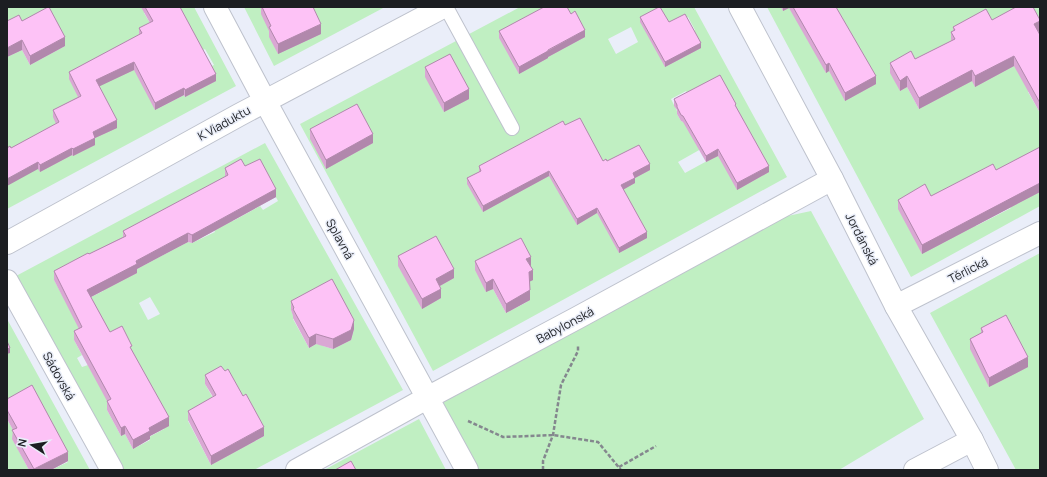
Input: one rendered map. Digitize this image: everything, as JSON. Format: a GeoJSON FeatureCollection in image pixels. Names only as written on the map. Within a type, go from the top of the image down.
{"type":"FeatureCollection","features":[{"type":"Feature","properties":{"kind":"street","name":"Splavná"},"geometry":{"type":"LineString","coordinates":[[215,7],[467,470]]}},
{"type":"Feature","properties":{"kind":"street","name":"K Viaduktu"},"geometry":{"type":"LineString","coordinates":[[7,243],[232,118],[445,7]]}},
{"type":"Feature","properties":{"kind":"street","name":"Jordánská"},"geometry":{"type":"LineString","coordinates":[[740,7],[832,178],[896,306],[972,440],[987,470]]}},
{"type":"Feature","properties":{"kind":"street","name":"Babylonská"},"geometry":{"type":"LineString","coordinates":[[297,470],[832,178]]}},
{"type":"Feature","properties":{"kind":"street","name":"Těrlická"},"geometry":{"type":"LineString","coordinates":[[896,306],[1040,233]]}},
{"type":"Feature","properties":{"kind":"street","name":"Sádovská"},"geometry":{"type":"LineString","coordinates":[[7,281],[112,470]]}},
{"type":"Feature","properties":{"kind":"street"},"geometry":{"type":"LineString","coordinates":[[915,470],[972,440]]}},
{"type":"Feature","properties":{"kind":"lane"},"geometry":{"type":"LineString","coordinates":[[445,7],[512,128]]}},
{"type":"Feature","properties":{"kind":"path"},"geometry":{"type":"LineString","coordinates":[[543,470],[543,461],[553,436],[560,385],[578,351],[577,318]]}},
{"type":"Feature","properties":{"kind":"path"},"geometry":{"type":"LineString","coordinates":[[462,418],[503,437],[553,436],[598,442],[620,468],[656,446]]}},
{"type":"Feature","properties":{"kind":"green space"},"geometry":{"type":"Polygon","coordinates":[[[7,7],[147,7],[144,13],[153,28],[176,7],[194,7],[236,86],[7,209],[7,57],[22,50],[30,65],[65,46],[7,30],[7,7]],[[205,49],[179,62],[155,110],[184,95],[185,97],[209,67],[214,65],[205,49]]]}},
{"type":"Feature","properties":{"kind":"green space"},"geometry":{"type":"Polygon","coordinates":[[[244,7],[261,7],[264,13],[299,7],[385,7],[274,66],[244,7]]]}},
{"type":"Feature","properties":{"kind":"green space"},"geometry":{"type":"Polygon","coordinates":[[[520,7],[694,7],[787,177],[433,371],[300,124],[520,7]],[[688,17],[664,30],[692,32],[695,30],[688,17]],[[631,27],[608,39],[616,54],[638,42],[631,27]],[[686,91],[671,99],[677,114],[683,122],[690,97],[686,91]],[[701,149],[678,162],[685,173],[707,161],[701,149]],[[526,268],[493,289],[506,313],[529,300],[526,268]]]}},
{"type":"Feature","properties":{"kind":"green space"},"geometry":{"type":"Polygon","coordinates":[[[767,7],[1040,7],[1040,30],[1034,34],[1040,31],[1040,85],[1028,92],[1040,113],[1040,206],[911,277],[767,7]],[[928,63],[900,91],[907,87],[919,109],[928,63]],[[993,173],[958,192],[976,226],[1011,208],[993,173]]]}},
{"type":"Feature","properties":{"kind":"green space"},"geometry":{"type":"Polygon","coordinates":[[[265,143],[403,390],[254,470],[118,470],[16,276],[265,143]],[[260,167],[245,175],[241,168],[225,177],[228,184],[216,190],[233,221],[260,206],[263,210],[278,201],[260,167]],[[198,200],[124,240],[126,244],[120,247],[133,271],[188,242],[192,243],[215,232],[198,200]],[[88,262],[54,280],[69,308],[103,291],[88,262]],[[332,289],[291,310],[293,319],[309,348],[320,342],[323,346],[333,349],[351,340],[354,329],[332,289]],[[150,297],[139,303],[148,320],[160,314],[150,297]],[[104,329],[92,335],[90,332],[74,340],[82,355],[77,358],[82,367],[88,365],[94,376],[132,354],[122,335],[110,341],[104,329]],[[221,375],[205,384],[213,398],[233,388],[228,379],[225,380],[221,375]],[[148,388],[107,410],[121,436],[125,434],[133,449],[150,440],[149,437],[164,429],[153,407],[157,405],[148,388]],[[246,403],[228,413],[226,411],[209,420],[204,411],[188,421],[211,465],[225,457],[224,455],[247,443],[248,445],[264,436],[246,403]]]}},
{"type":"Feature","properties":{"kind":"green space"},"geometry":{"type":"Polygon","coordinates":[[[811,211],[924,419],[839,470],[476,470],[442,409],[445,397],[783,217],[811,211]]]}},
{"type":"Feature","properties":{"kind":"green space"},"geometry":{"type":"Polygon","coordinates":[[[1040,253],[1040,470],[1016,470],[930,313],[1040,253]]]}},
{"type":"Feature","properties":{"kind":"green space"},"geometry":{"type":"Polygon","coordinates":[[[7,319],[90,470],[51,470],[68,462],[7,408],[7,354],[10,352],[7,346],[7,319]]]}},
{"type":"Feature","properties":{"kind":"green space"},"geometry":{"type":"Polygon","coordinates":[[[7,419],[17,437],[13,440],[29,470],[7,470],[7,419]]]}},
{"type":"Feature","properties":{"kind":"green space"},"geometry":{"type":"Polygon","coordinates":[[[419,419],[446,470],[324,470],[419,419]]]}},
{"type":"Feature","properties":{"kind":"building"},"geometry":{"type":"Polygon","coordinates":[[[48,7],[65,37],[30,56],[22,40],[7,48],[7,21],[19,15],[22,21],[48,7]]]}},
{"type":"Feature","properties":{"kind":"building"},"geometry":{"type":"Polygon","coordinates":[[[145,7],[180,7],[216,74],[155,103],[134,62],[96,80],[117,120],[93,132],[95,138],[40,165],[38,162],[7,179],[7,148],[10,146],[11,148],[59,122],[53,110],[81,96],[69,72],[142,33],[139,28],[153,21],[145,7]]]}},
{"type":"Feature","properties":{"kind":"building"},"geometry":{"type":"Polygon","coordinates":[[[262,7],[313,7],[321,24],[278,44],[269,27],[271,26],[262,7]]]}},
{"type":"Feature","properties":{"kind":"building"},"geometry":{"type":"Polygon","coordinates":[[[544,7],[567,7],[571,14],[575,11],[585,30],[519,67],[499,31],[544,7]]]}},
{"type":"Feature","properties":{"kind":"building"},"geometry":{"type":"Polygon","coordinates":[[[659,7],[669,22],[685,14],[701,43],[665,62],[640,17],[659,7]]]}},
{"type":"Feature","properties":{"kind":"building"},"geometry":{"type":"Polygon","coordinates":[[[793,7],[836,7],[876,76],[845,93],[829,63],[826,65],[793,7]]]}},
{"type":"Feature","properties":{"kind":"building"},"geometry":{"type":"Polygon","coordinates":[[[1016,7],[1033,7],[1040,20],[1034,24],[1040,35],[1040,103],[1014,56],[975,76],[972,70],[919,98],[907,76],[900,81],[890,63],[911,51],[915,59],[955,39],[951,32],[955,30],[953,27],[986,9],[992,20],[1016,7]]]}},
{"type":"Feature","properties":{"kind":"building"},"geometry":{"type":"Polygon","coordinates":[[[450,54],[469,89],[444,103],[425,67],[450,54]]]}},
{"type":"Feature","properties":{"kind":"building"},"geometry":{"type":"Polygon","coordinates":[[[720,75],[769,166],[737,183],[718,149],[706,156],[681,115],[674,99],[720,75]]]}},
{"type":"Feature","properties":{"kind":"building"},"geometry":{"type":"Polygon","coordinates":[[[357,104],[373,134],[326,160],[310,129],[357,104]]]}},
{"type":"Feature","properties":{"kind":"building"},"geometry":{"type":"Polygon","coordinates":[[[580,118],[603,161],[606,159],[607,161],[639,145],[650,164],[633,173],[635,178],[621,185],[647,232],[619,248],[597,208],[577,219],[549,171],[483,206],[467,178],[481,171],[479,166],[563,121],[565,125],[580,118]]]}},
{"type":"Feature","properties":{"kind":"building"},"geometry":{"type":"Polygon","coordinates":[[[1040,147],[1040,183],[922,245],[898,200],[925,184],[931,196],[993,164],[996,170],[1040,147]]]}},
{"type":"Feature","properties":{"kind":"building"},"geometry":{"type":"Polygon","coordinates":[[[241,159],[245,166],[260,159],[276,189],[192,235],[188,233],[136,261],[137,264],[87,290],[110,332],[122,326],[132,346],[130,347],[169,417],[149,428],[150,431],[133,440],[125,426],[121,428],[107,401],[111,399],[74,331],[82,327],[54,271],[88,253],[89,254],[126,236],[123,231],[228,175],[225,168],[241,159]]]}},
{"type":"Feature","properties":{"kind":"building"},"geometry":{"type":"Polygon","coordinates":[[[436,236],[454,269],[436,279],[441,289],[422,299],[398,256],[436,236]]]}},
{"type":"Feature","properties":{"kind":"building"},"geometry":{"type":"Polygon","coordinates":[[[521,238],[531,257],[526,259],[533,270],[529,272],[530,290],[506,304],[493,279],[486,283],[475,261],[521,238]]]}},
{"type":"Feature","properties":{"kind":"building"},"geometry":{"type":"Polygon","coordinates":[[[332,279],[354,320],[351,330],[333,339],[316,334],[309,338],[293,309],[294,308],[291,301],[332,279]]]}},
{"type":"Feature","properties":{"kind":"building"},"geometry":{"type":"Polygon","coordinates":[[[1006,315],[1028,357],[989,378],[970,339],[983,332],[981,328],[1006,315]]]}},
{"type":"Feature","properties":{"kind":"building"},"geometry":{"type":"Polygon","coordinates":[[[7,341],[10,348],[7,349],[7,341]]]}},
{"type":"Feature","properties":{"kind":"building"},"geometry":{"type":"Polygon","coordinates":[[[221,366],[225,371],[228,369],[243,396],[246,394],[264,427],[211,456],[188,411],[216,395],[205,375],[221,366]]]}},
{"type":"Feature","properties":{"kind":"building"},"geometry":{"type":"Polygon","coordinates":[[[32,385],[68,452],[34,469],[12,430],[17,428],[7,410],[7,399],[32,385]]]}},
{"type":"Feature","properties":{"kind":"building"},"geometry":{"type":"Polygon","coordinates":[[[351,461],[356,470],[335,470],[351,461]]]}}]}
